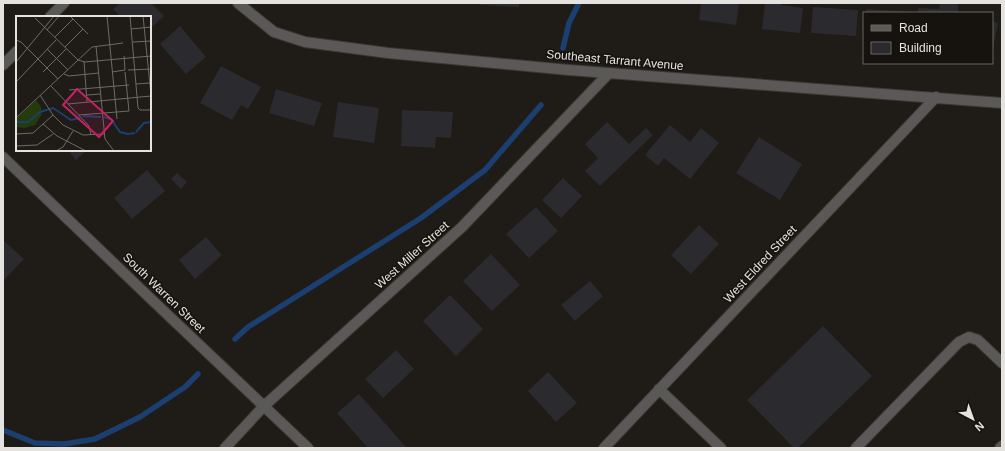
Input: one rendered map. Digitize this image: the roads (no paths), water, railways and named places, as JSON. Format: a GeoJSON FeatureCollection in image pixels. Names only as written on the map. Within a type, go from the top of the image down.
{"type":"FeatureCollection","features":[{"type":"Feature","properties":{"kind":"street"},"geometry":{"type":"LineString","coordinates":[[51,16],[64,3]]}},
{"type":"Feature","properties":{"kind":"street","name":"Southeast Tarrant Avenue"},"geometry":{"type":"LineString","coordinates":[[238,3],[274,32],[305,42],[388,53],[609,73],[1002,103]]}},
{"type":"Feature","properties":{"kind":"street"},"geometry":{"type":"LineString","coordinates":[[3,65],[16,52]]}},
{"type":"Feature","properties":{"kind":"street","name":"West Miller Street"},"geometry":{"type":"LineString","coordinates":[[225,448],[264,406],[462,227],[609,73]]}},
{"type":"Feature","properties":{"kind":"street","name":"West Eldred Street"},"geometry":{"type":"LineString","coordinates":[[604,448],[936,97]]}},
{"type":"Feature","properties":{"kind":"street","name":"South Warren Street"},"geometry":{"type":"LineString","coordinates":[[3,157],[197,344],[308,448]]}},
{"type":"Feature","properties":{"kind":"street"},"geometry":{"type":"LineString","coordinates":[[856,448],[959,342],[969,337],[978,340],[1002,363]]}},
{"type":"Feature","properties":{"kind":"street"},"geometry":{"type":"LineString","coordinates":[[659,389],[721,448]]}},
{"type":"Feature","properties":{"kind":"waterway"},"geometry":{"type":"LineString","coordinates":[[563,48],[569,23],[579,3]]}},
{"type":"Feature","properties":{"kind":"waterway"},"geometry":{"type":"LineString","coordinates":[[235,339],[248,327],[421,218],[485,170],[541,105]]}},
{"type":"Feature","properties":{"kind":"waterway"},"geometry":{"type":"LineString","coordinates":[[3,430],[35,443],[64,444],[95,439],[140,417],[185,387],[198,374]]}}]}
